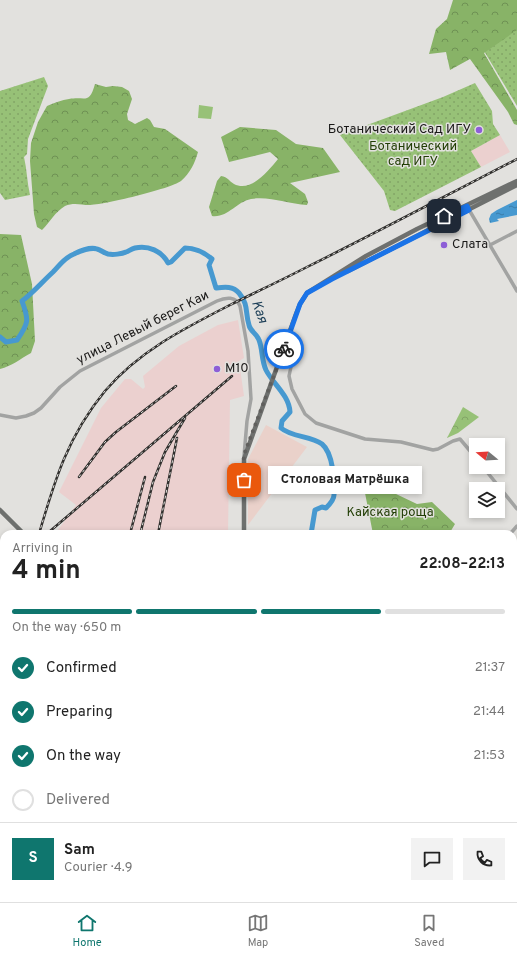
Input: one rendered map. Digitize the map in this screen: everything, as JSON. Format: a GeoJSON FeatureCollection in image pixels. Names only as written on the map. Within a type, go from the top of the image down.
{"type":"FeatureCollection","features":[{"type":"Feature","properties":{"kind":"main road"},"geometry":{"type":"LineString","coordinates":[[244,530],[244,459],[296,314],[307,293],[418,236],[517,181]]}},
{"type":"Feature","properties":{"kind":"main road"},"geometry":{"type":"LineString","coordinates":[[332,279],[366,256],[416,230],[517,186]]}},
{"type":"Feature","properties":{"kind":"main road"},"geometry":{"type":"LineString","coordinates":[[416,230],[419,231],[418,236]]}},
{"type":"Feature","properties":{"kind":"main road"},"geometry":{"type":"LineString","coordinates":[[366,256],[364,259],[367,262]]}},
{"type":"Feature","properties":{"kind":"main road"},"geometry":{"type":"LineString","coordinates":[[0,510],[20,530]]}},
{"type":"Feature","properties":{"kind":"street"},"geometry":{"type":"LineString","coordinates":[[468,208],[517,291]]}},
{"type":"Feature","properties":{"kind":"street"},"geometry":{"type":"LineString","coordinates":[[490,245],[517,231]]}},
{"type":"Feature","properties":{"kind":"street","name":"улица Левый берег Каи"},"geometry":{"type":"LineString","coordinates":[[0,415],[16,418],[30,414],[41,408],[60,386],[80,371],[217,301],[232,298],[238,301],[240,306],[248,351],[251,400],[247,421]]}},
{"type":"Feature","properties":{"kind":"street"},"geometry":{"type":"LineString","coordinates":[[284,350],[294,353],[289,376],[292,389],[304,414],[316,423],[365,439],[401,442],[433,450],[460,439],[469,450]]}},
{"type":"Feature","properties":{"kind":"street"},"geometry":{"type":"LineString","coordinates":[[244,459],[247,421],[256,423]]}},
{"type":"Feature","properties":{"kind":"street"},"geometry":{"type":"LineString","coordinates":[[490,474],[517,509]]}},
{"type":"Feature","properties":{"kind":"shaded area"},"geometry":{"type":"Polygon","coordinates":[[[500,135],[510,152],[481,167],[471,151],[500,135]]]}},
{"type":"Feature","properties":{"kind":"shaded area"},"geometry":{"type":"Polygon","coordinates":[[[238,320],[244,358],[239,361],[244,396],[230,400],[228,530],[58,530],[76,505],[59,492],[101,408],[125,379],[131,379],[143,389],[145,387],[143,376],[179,346],[218,325],[238,320]]]}},
{"type":"Feature","properties":{"kind":"shaded area"},"geometry":{"type":"Polygon","coordinates":[[[266,425],[307,447],[248,525],[248,459],[266,425]]]}},
{"type":"Feature","properties":{"kind":"green space"},"geometry":{"type":"Polygon","coordinates":[[[453,0],[517,0],[517,30],[484,53],[517,110],[517,125],[514,124],[508,112],[470,59],[450,70],[446,52],[429,54],[436,29],[447,19],[453,0]]]}},
{"type":"Feature","properties":{"kind":"green space"},"geometry":{"type":"Polygon","coordinates":[[[517,29],[517,106],[484,51],[517,29]]]}},
{"type":"Feature","properties":{"kind":"green space"},"geometry":{"type":"Polygon","coordinates":[[[44,77],[48,86],[28,139],[27,154],[24,157],[30,195],[5,200],[0,193],[0,91],[44,77]]]}},
{"type":"Feature","properties":{"kind":"green space","name":"Ботанический сад ИГУ"},"geometry":{"type":"Polygon","coordinates":[[[475,83],[492,111],[493,124],[500,135],[471,151],[481,167],[395,211],[390,210],[384,191],[340,135],[443,97],[475,83]]]}},
{"type":"Feature","properties":{"kind":"green space"},"geometry":{"type":"Polygon","coordinates":[[[95,84],[106,87],[122,87],[129,91],[132,99],[127,114],[128,120],[135,124],[147,118],[154,127],[165,129],[198,152],[192,168],[181,181],[164,188],[136,196],[97,204],[74,204],[65,206],[58,211],[42,230],[37,227],[34,214],[30,161],[31,143],[38,122],[47,106],[66,99],[89,97],[95,84]]]}},
{"type":"Feature","properties":{"kind":"green space"},"geometry":{"type":"Polygon","coordinates":[[[199,105],[213,107],[211,119],[198,118],[199,105]]]}},
{"type":"Feature","properties":{"kind":"green space"},"geometry":{"type":"Polygon","coordinates":[[[240,127],[276,130],[296,144],[323,148],[340,172],[290,183],[305,194],[308,202],[307,205],[258,198],[241,203],[223,215],[212,216],[209,207],[217,181],[221,176],[227,178],[234,184],[240,186],[247,185],[253,183],[265,174],[278,159],[270,152],[229,162],[221,137],[240,127]]]}},
{"type":"Feature","properties":{"kind":"green space"},"geometry":{"type":"Polygon","coordinates":[[[0,234],[21,235],[32,284],[35,341],[31,353],[0,369],[0,234]]]}},
{"type":"Feature","properties":{"kind":"green space"},"geometry":{"type":"Polygon","coordinates":[[[463,407],[479,417],[458,433],[447,438],[463,407]]]}},
{"type":"Feature","properties":{"kind":"green space","name":"Кайская роща"},"geometry":{"type":"Polygon","coordinates":[[[373,483],[417,504],[432,502],[455,524],[451,530],[372,530],[365,493],[373,483]]]}},
{"type":"Feature","properties":{"kind":"water"},"geometry":{"type":"Polygon","coordinates":[[[517,200],[517,215],[497,219],[499,221],[490,223],[489,219],[491,214],[517,200]]]}},
{"type":"Feature","properties":{"kind":"waterway","name":"Кая"},"geometry":{"type":"LineString","coordinates":[[0,337],[6,342],[17,340],[27,321],[22,301],[65,260],[79,252],[89,249],[98,249],[108,254],[120,254],[135,248],[145,247],[158,252],[168,263],[171,262],[185,248],[206,254],[212,259],[209,265],[216,288],[226,287],[234,289],[242,297],[246,305],[250,327],[259,340],[266,370],[287,400],[290,412],[282,421],[281,428],[290,433],[317,441],[326,448],[329,454],[334,476],[334,497],[326,508],[322,507],[315,510],[312,530]]}},
{"type":"Feature","properties":{"kind":"waterway","name":"Кая"},"geometry":{"type":"LineString","coordinates":[[517,881],[517,886]]}},
{"type":"Feature","properties":{"kind":"railway"},"geometry":{"type":"LineString","coordinates":[[40,530],[57,476],[81,425],[105,391],[118,377],[148,352],[180,332],[230,305],[288,277],[517,159]]}},
{"type":"Feature","properties":{"kind":"railway"},"geometry":{"type":"LineString","coordinates":[[51,530],[232,376]]}},
{"type":"Feature","properties":{"kind":"railway"},"geometry":{"type":"LineString","coordinates":[[79,477],[105,442],[176,386]]}},
{"type":"Feature","properties":{"kind":"railway"},"geometry":{"type":"LineString","coordinates":[[141,530],[153,482],[165,452],[185,418]]}},
{"type":"Feature","properties":{"kind":"railway"},"geometry":{"type":"LineString","coordinates":[[159,530],[177,438]]}},
{"type":"Feature","properties":{"kind":"railway"},"geometry":{"type":"LineString","coordinates":[[131,530],[145,477]]}},
{"type":"Feature","properties":{"kind":"way so far"},"geometry":{"type":"LineString","coordinates":[[244,480],[243,463],[245,452],[284,349]]}},
{"type":"Feature","properties":{"kind":"place","name":"Ботанический Сад ИГУ"},"geometry":{"type":"Point","coordinates":[479,130]}},
{"type":"Feature","properties":{"kind":"place","name":"Слата"},"geometry":{"type":"Point","coordinates":[444,245]}},
{"type":"Feature","properties":{"kind":"place","name":"M10"},"geometry":{"type":"Point","coordinates":[217,369]}},
{"type":"Feature","properties":{"kind":"place","name":"Столовая Матрёшка"},"geometry":{"type":"Point","coordinates":[244,480]}},
{"type":"Feature","properties":{"kind":"route"},"geometry":{"type":"LineString","coordinates":[[284,349],[300,304],[307,293],[469,210],[467,206],[444,216]]}}]}
